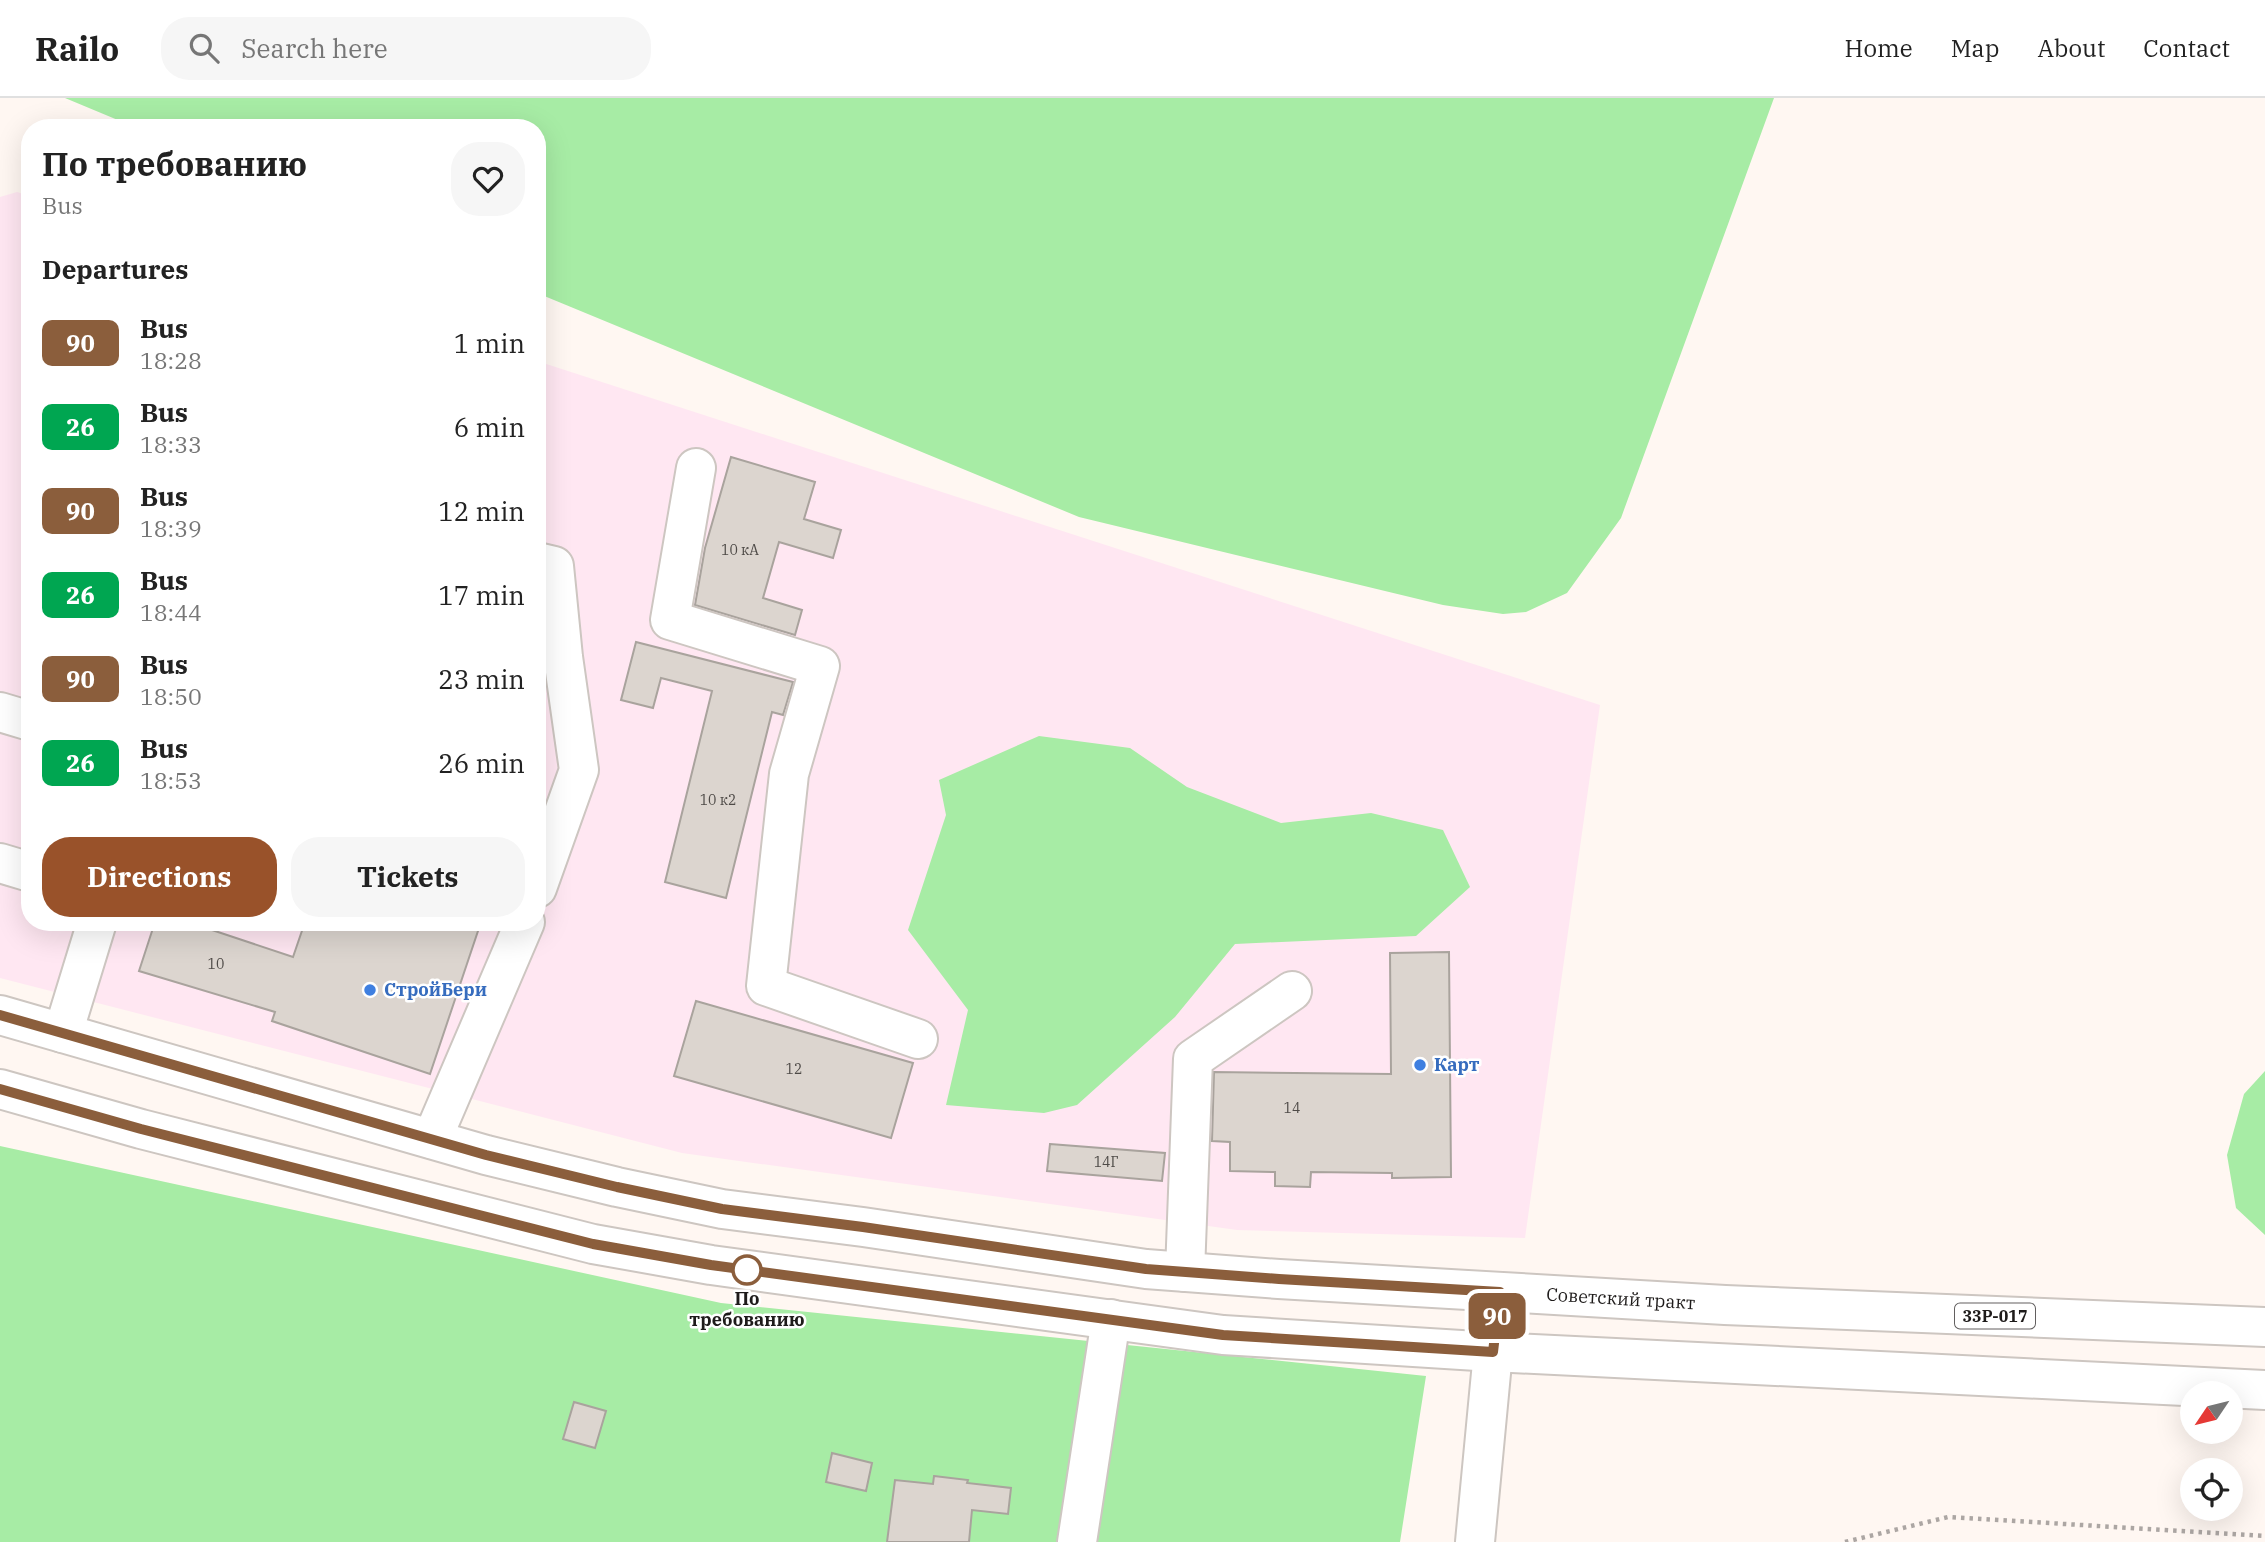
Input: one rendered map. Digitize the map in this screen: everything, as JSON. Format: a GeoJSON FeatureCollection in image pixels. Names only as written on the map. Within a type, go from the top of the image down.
{"type":"FeatureCollection","features":[{"type":"Feature","properties":{"kind":"main road"},"geometry":{"type":"LineString","coordinates":[[696,468],[670,620],[820,666],[789,774],[766,986],[918,1039]]}},
{"type":"Feature","properties":{"kind":"main road"},"geometry":{"type":"LineString","coordinates":[[546,564],[554,566],[562,657],[579,770],[546,863]]}},
{"type":"Feature","properties":{"kind":"main road"},"geometry":{"type":"LineString","coordinates":[[0,712],[21,718]]}},
{"type":"Feature","properties":{"kind":"main road"},"geometry":{"type":"LineString","coordinates":[[0,863],[21,869]]}},
{"type":"Feature","properties":{"kind":"main road"},"geometry":{"type":"LineString","coordinates":[[62,1033],[94,931]]}},
{"type":"Feature","properties":{"kind":"main road"},"geometry":{"type":"LineString","coordinates":[[432,1139],[521,931]]}},
{"type":"Feature","properties":{"kind":"main road"},"geometry":{"type":"LineString","coordinates":[[1185,1272],[1193,1059],[1292,992]]}},
{"type":"Feature","properties":{"kind":"main road","name":"Советский тракт"},"geometry":{"type":"LineString","coordinates":[[0,1015],[486,1155],[604,1184],[722,1209],[1146,1269],[1725,1305],[2265,1327]]}},
{"type":"Feature","properties":{"kind":"main road"},"geometry":{"type":"LineString","coordinates":[[0,1089],[141,1129],[593,1244],[711,1265],[1223,1335],[1493,1352],[2265,1390]]}},
{"type":"Feature","properties":{"kind":"main road"},"geometry":{"type":"LineString","coordinates":[[1475,1542],[1500,1292]]}},
{"type":"Feature","properties":{"kind":"main road"},"geometry":{"type":"LineString","coordinates":[[1077,1542],[1111,1320]]}},
{"type":"Feature","properties":{"kind":"path"},"geometry":{"type":"LineString","coordinates":[[1845,1542],[1948,1517],[2265,1536]]}},
{"type":"Feature","properties":{"kind":"shaded area"},"geometry":{"type":"Polygon","coordinates":[[[21,193],[21,931],[546,931],[546,364],[1600,705],[1525,1238],[1237,1230],[682,1153],[0,978],[0,197],[21,193]]]}},
{"type":"Feature","properties":{"kind":"green space"},"geometry":{"type":"Polygon","coordinates":[[[65,98],[1774,98],[1621,518],[1567,593],[1526,612],[1503,614],[1443,605],[1079,517],[546,297],[546,119],[115,119],[65,98]]]}},
{"type":"Feature","properties":{"kind":"green space"},"geometry":{"type":"Polygon","coordinates":[[[1039,736],[1130,748],[1187,787],[1281,823],[1371,813],[1443,830],[1470,887],[1416,936],[1235,944],[1175,1017],[1077,1105],[1044,1113],[946,1105],[968,1010],[908,930],[946,815],[939,780],[1039,736]]]}},
{"type":"Feature","properties":{"kind":"green space"},"geometry":{"type":"Polygon","coordinates":[[[2265,1071],[2265,1235],[2236,1208],[2227,1155],[2244,1094],[2265,1071]]]}},
{"type":"Feature","properties":{"kind":"green space"},"geometry":{"type":"Polygon","coordinates":[[[0,1146],[721,1303],[1426,1376],[1400,1542],[0,1542],[0,1146]]]}},
{"type":"Feature","properties":{"kind":"building"},"geometry":{"type":"Polygon","coordinates":[[[731,457],[815,482],[804,519],[841,530],[833,558],[779,542],[763,598],[802,610],[795,635],[695,605],[705,548],[731,457]]]}},
{"type":"Feature","properties":{"kind":"building"},"geometry":{"type":"Polygon","coordinates":[[[636,642],[793,682],[783,715],[772,712],[726,898],[665,882],[712,691],[661,678],[653,708],[621,700],[636,642]]]}},
{"type":"Feature","properties":{"kind":"building"},"geometry":{"type":"Polygon","coordinates":[[[152,931],[215,931],[293,957],[302,931],[478,931],[430,1074],[272,1021],[275,1012],[139,971],[152,931]]]}},
{"type":"Feature","properties":{"kind":"building"},"geometry":{"type":"Polygon","coordinates":[[[1449,952],[1451,1177],[1392,1178],[1392,1173],[1311,1172],[1310,1187],[1275,1186],[1275,1172],[1230,1171],[1230,1142],[1212,1141],[1214,1072],[1391,1074],[1390,953],[1449,952]]]}},
{"type":"Feature","properties":{"kind":"building"},"geometry":{"type":"Polygon","coordinates":[[[696,1001],[913,1063],[891,1138],[674,1076],[696,1001]]]}},
{"type":"Feature","properties":{"kind":"building"},"geometry":{"type":"Polygon","coordinates":[[[1050,1144],[1165,1153],[1162,1181],[1047,1171],[1050,1144]]]}},
{"type":"Feature","properties":{"kind":"building"},"geometry":{"type":"Polygon","coordinates":[[[574,1402],[606,1411],[595,1448],[563,1439],[574,1402]]]}},
{"type":"Feature","properties":{"kind":"building"},"geometry":{"type":"Polygon","coordinates":[[[832,1453],[872,1463],[866,1491],[826,1482],[832,1453]]]}},
{"type":"Feature","properties":{"kind":"building"},"geometry":{"type":"Polygon","coordinates":[[[934,1476],[1011,1488],[1008,1514],[972,1510],[969,1542],[887,1542],[895,1480],[933,1484],[934,1476]]]}},
{"type":"Feature","properties":{"kind":"bus line","name":"90"},"geometry":{"type":"LineString","coordinates":[[0,1015],[486,1155],[722,1209],[1146,1269],[1500,1292],[1493,1352],[1223,1335],[711,1265],[593,1244],[141,1129],[0,1089]]}},
{"type":"Feature","properties":{"kind":"place","name":"СтройБери"},"geometry":{"type":"Point","coordinates":[370,990]}},
{"type":"Feature","properties":{"kind":"place","name":"Карт"},"geometry":{"type":"Point","coordinates":[1420,1065]}},
{"type":"Feature","properties":{"kind":"place","name":"По требованию"},"geometry":{"type":"Point","coordinates":[747,1270]}}]}
